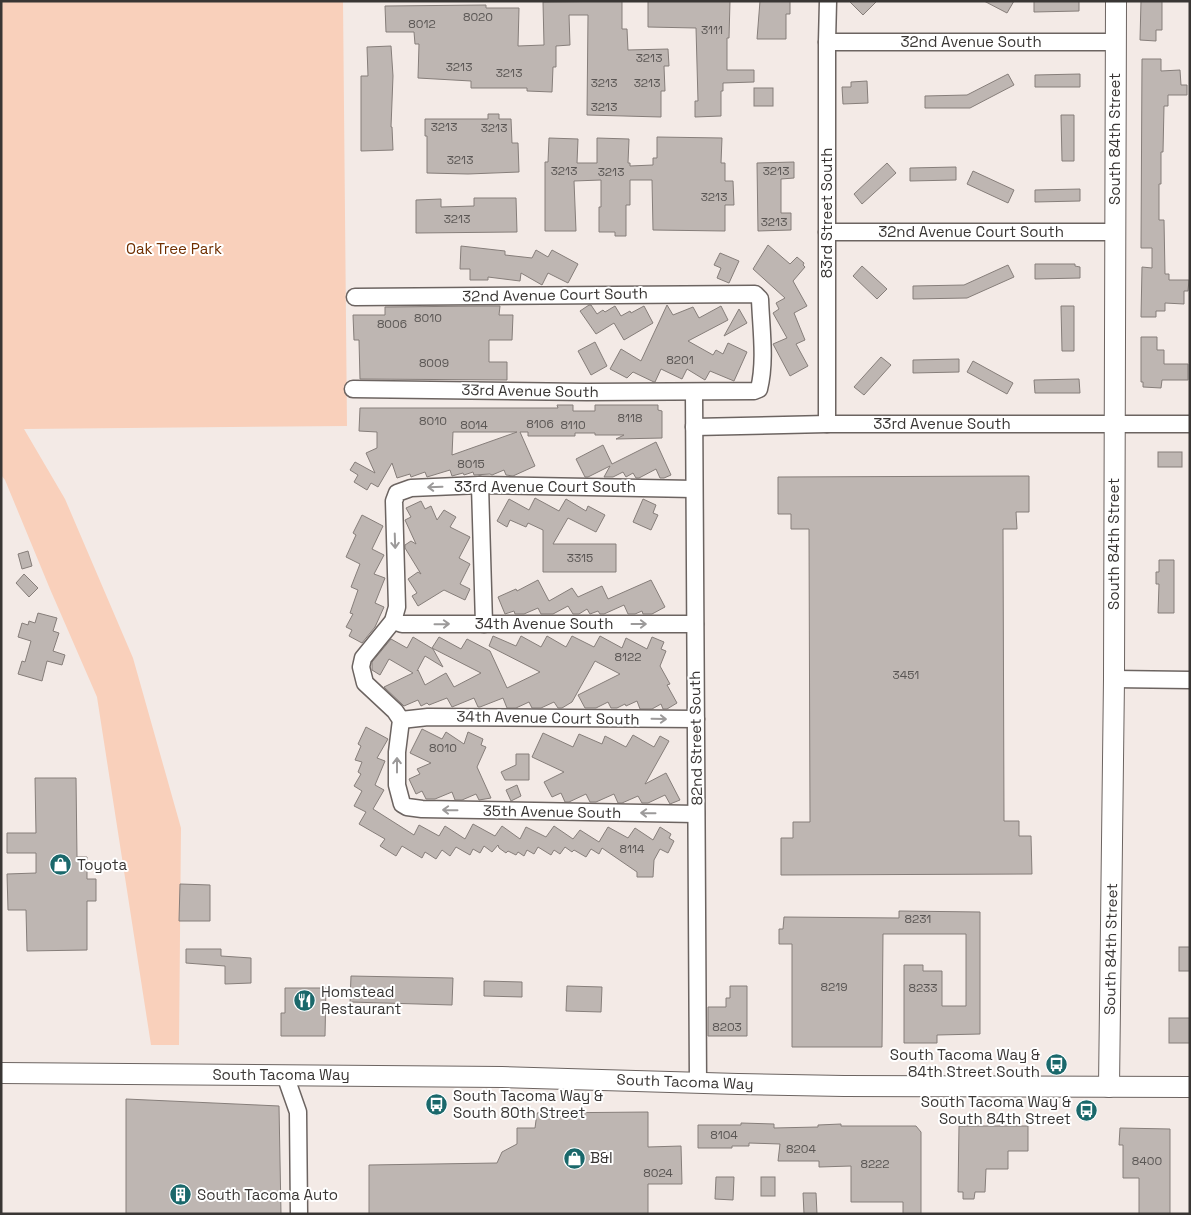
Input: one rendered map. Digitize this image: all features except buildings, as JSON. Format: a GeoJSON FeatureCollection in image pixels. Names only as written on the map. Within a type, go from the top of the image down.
{"type":"FeatureCollection","features":[{"type":"Feature","properties":{"kind":"main road","name":"South 84th Street"},"geometry":{"type":"LineString","coordinates":[[1109,1087],[1114,679],[1116,1]]}},
{"type":"Feature","properties":{"kind":"main road","name":"South Tacoma Way"},"geometry":{"type":"LineString","coordinates":[[1,1073],[502,1077],[698,1083],[944,1087],[1190,1087]]}},
{"type":"Feature","properties":{"kind":"street","name":"83rd Street South"},"geometry":{"type":"LineString","coordinates":[[827,424],[826,42],[828,1]]}},
{"type":"Feature","properties":{"kind":"street","name":"32nd Avenue South"},"geometry":{"type":"LineString","coordinates":[[826,42],[1116,42]]}},
{"type":"Feature","properties":{"kind":"street","name":"32nd Avenue Court South"},"geometry":{"type":"LineString","coordinates":[[826,232],[1115,232]]}},
{"type":"Feature","properties":{"kind":"street","name":"32nd Avenue Court South"},"geometry":{"type":"LineString","coordinates":[[355,297],[755,294],[760,299],[762,353],[760,382]]}},
{"type":"Feature","properties":{"kind":"street","name":"33rd Avenue South"},"geometry":{"type":"LineString","coordinates":[[353,389],[754,391],[759,389],[760,382]]}},
{"type":"Feature","properties":{"kind":"street","name":"82nd Street South"},"geometry":{"type":"LineString","coordinates":[[694,392],[698,1083]]}},
{"type":"Feature","properties":{"kind":"street","name":"33rd Avenue South"},"geometry":{"type":"LineString","coordinates":[[694,427],[827,424],[1190,424]]}},
{"type":"Feature","properties":{"kind":"street"},"geometry":{"type":"LineString","coordinates":[[480,485],[484,624]]}},
{"type":"Feature","properties":{"kind":"street","name":"33rd Avenue Court South"},"geometry":{"type":"LineString","coordinates":[[393,621],[397,607],[394,501],[397,493],[411,488],[480,485],[694,489]]}},
{"type":"Feature","properties":{"kind":"street"},"geometry":{"type":"LineString","coordinates":[[393,621],[363,658],[360,667],[365,683],[395,711],[401,720]]}},
{"type":"Feature","properties":{"kind":"street","name":"34th Avenue South"},"geometry":{"type":"LineString","coordinates":[[393,621],[402,624],[695,624]]}},
{"type":"Feature","properties":{"kind":"street"},"geometry":{"type":"LineString","coordinates":[[1114,679],[1190,680]]}},
{"type":"Feature","properties":{"kind":"street","name":"34th Avenue Court South"},"geometry":{"type":"LineString","coordinates":[[401,720],[428,717],[696,719]]}},
{"type":"Feature","properties":{"kind":"street","name":"35th Avenue South"},"geometry":{"type":"LineString","coordinates":[[401,720],[397,752],[397,785],[402,804],[407,807],[432,810],[696,814]]}},
{"type":"Feature","properties":{"kind":"street"},"geometry":{"type":"LineString","coordinates":[[285,1075],[298,1112],[299,1214]]}},
{"type":"Feature","properties":{"kind":"green space","name":"Oak Tree Park"},"geometry":{"type":"Polygon","coordinates":[[[1,1],[343,1],[347,426],[24,429],[65,499],[133,658],[181,828],[179,1045],[151,1045],[97,697],[5,480],[1,475],[1,1]]]}},
{"type":"Feature","properties":{"kind":"place","name":"Toyota"},"geometry":{"type":"Point","coordinates":[61,865]}},
{"type":"Feature","properties":{"kind":"place","name":"Homstead Restaurant"},"geometry":{"type":"Point","coordinates":[305,1001]}},
{"type":"Feature","properties":{"kind":"place","name":"South Tacoma Way & 84th Street South"},"geometry":{"type":"Point","coordinates":[1056,1064]}},
{"type":"Feature","properties":{"kind":"place","name":"South Tacoma Way & South 80th Street"},"geometry":{"type":"Point","coordinates":[437,1105]}},
{"type":"Feature","properties":{"kind":"place","name":"South Tacoma Way & South 84th Street"},"geometry":{"type":"Point","coordinates":[1087,1111]}},
{"type":"Feature","properties":{"kind":"place","name":"B&I"},"geometry":{"type":"Point","coordinates":[574,1158]}},
{"type":"Feature","properties":{"kind":"place","name":"South Tacoma Auto"},"geometry":{"type":"Point","coordinates":[181,1195]}}]}
